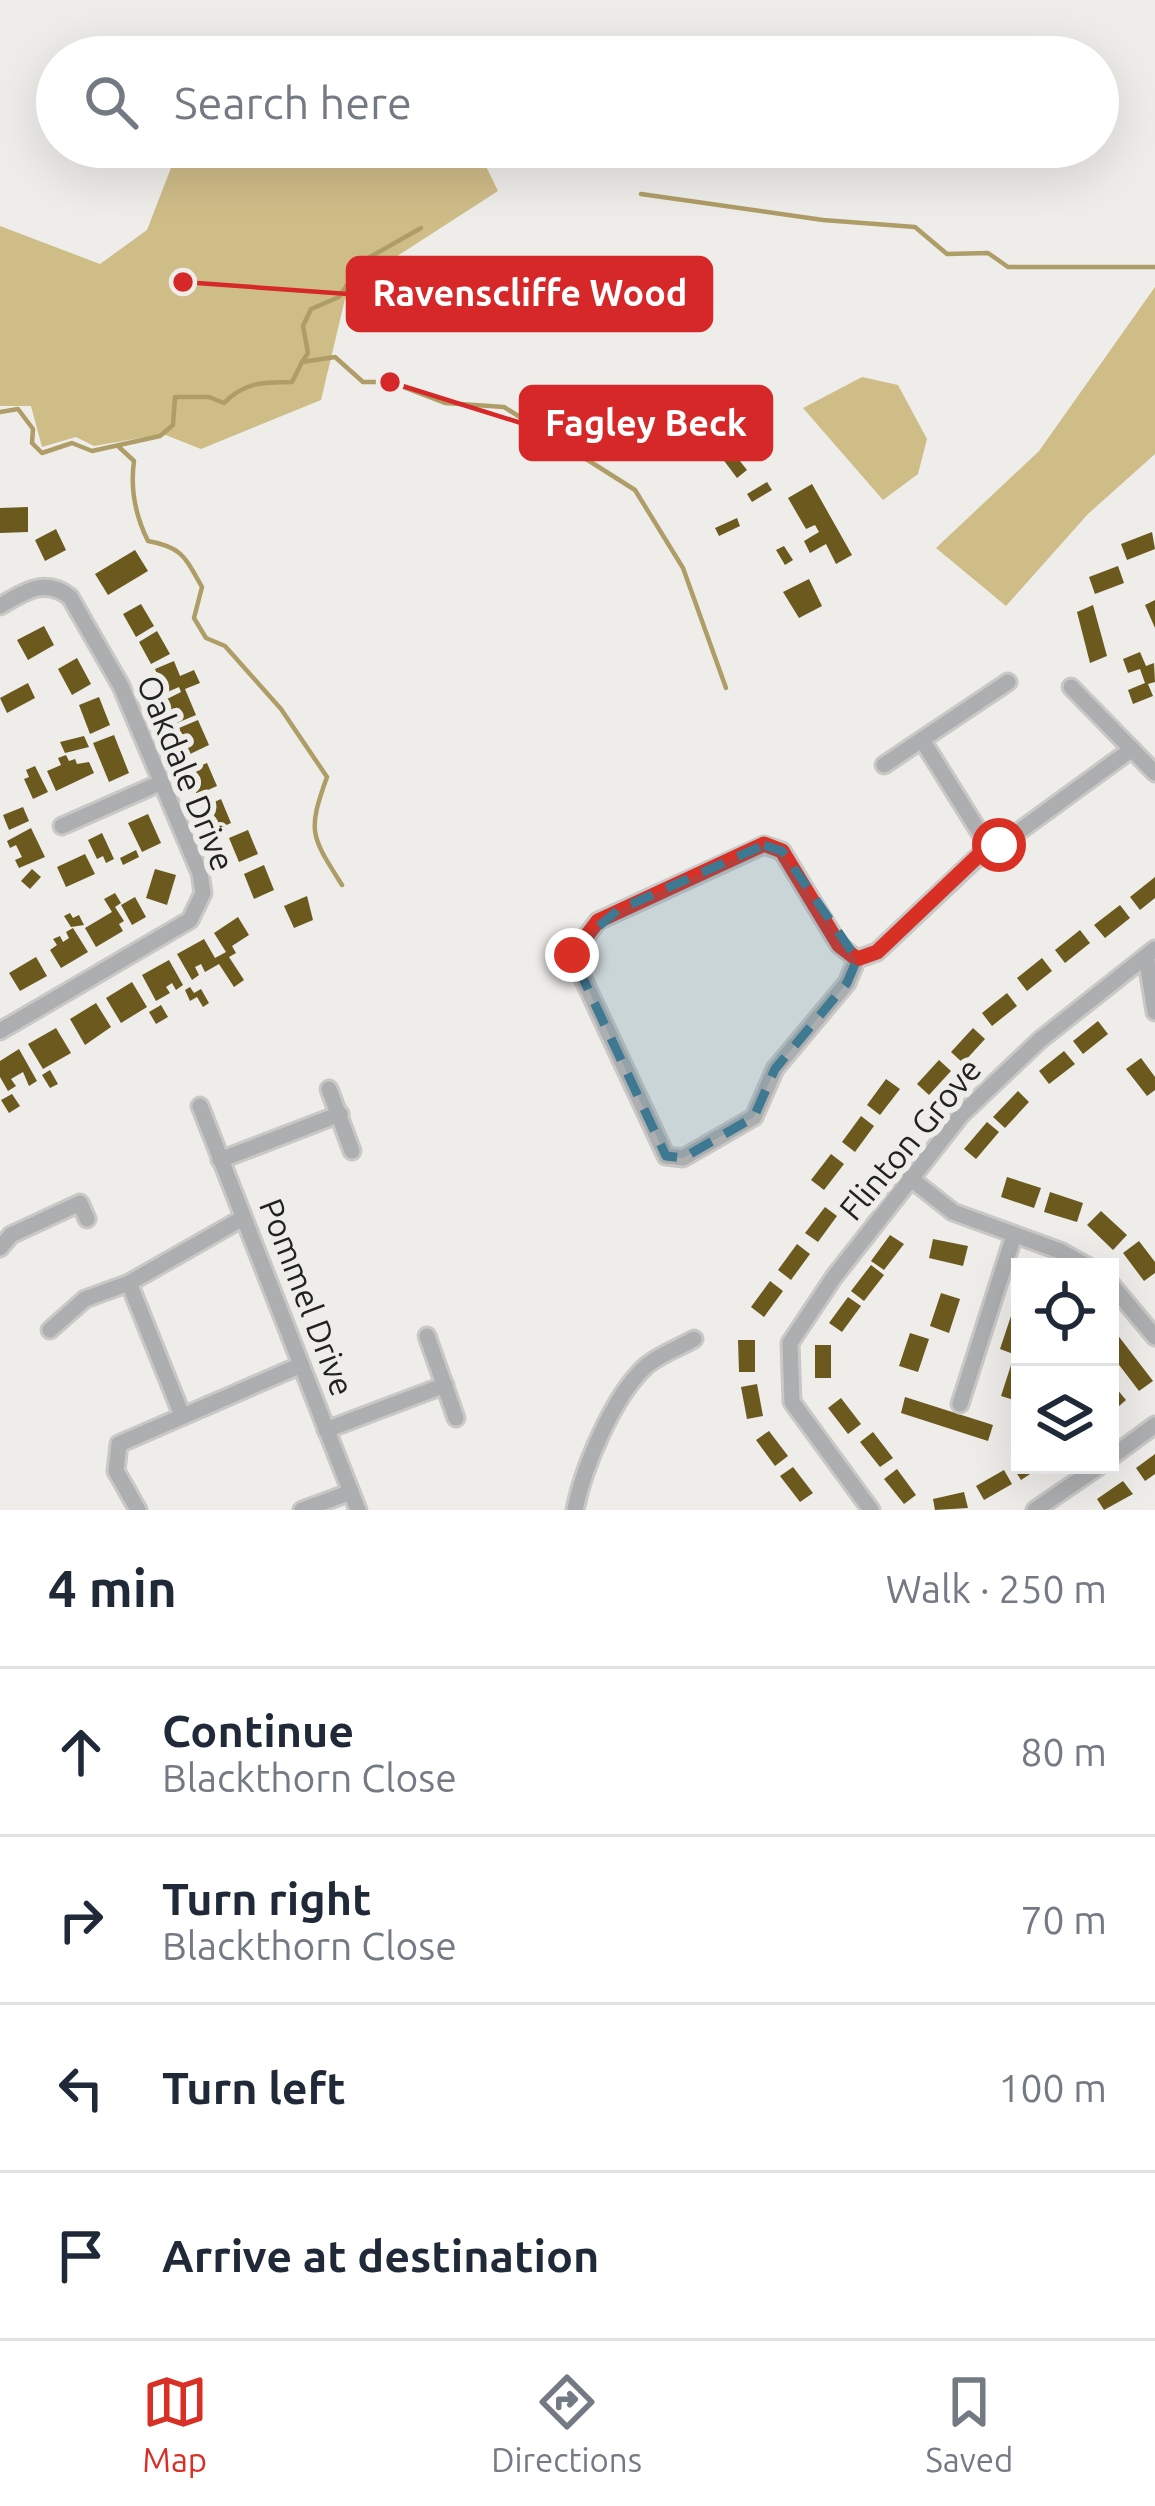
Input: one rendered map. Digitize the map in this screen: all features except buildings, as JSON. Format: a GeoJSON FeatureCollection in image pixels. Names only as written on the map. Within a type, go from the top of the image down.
{"type":"FeatureCollection","features":[{"type":"Feature","properties":{"kind":"street","name":"Oakdale Drive"},"geometry":{"type":"LineString","coordinates":[[0,606],[34,588],[57,587],[70,597],[121,686],[200,872],[203,892],[190,920],[0,1031]]}},
{"type":"Feature","properties":{"kind":"street"},"geometry":{"type":"LineString","coordinates":[[884,765],[1008,682]]}},
{"type":"Feature","properties":{"kind":"street"},"geometry":{"type":"LineString","coordinates":[[1071,687],[1155,773]]}},
{"type":"Feature","properties":{"kind":"street"},"geometry":{"type":"LineString","coordinates":[[922,740],[990,849]]}},
{"type":"Feature","properties":{"kind":"street"},"geometry":{"type":"LineString","coordinates":[[857,959],[839,945],[782,851],[764,844],[598,921],[572,955],[666,1156],[683,1157],[754,1118],[775,1069],[847,983],[857,959],[877,952],[990,849],[1132,749]]}},
{"type":"Feature","properties":{"kind":"street"},"geometry":{"type":"LineString","coordinates":[[62,826],[160,783]]}},
{"type":"Feature","properties":{"kind":"street"},"geometry":{"type":"LineString","coordinates":[[1150,953],[1155,1012]]}},
{"type":"Feature","properties":{"kind":"street","name":"Flinton Grove"},"geometry":{"type":"LineString","coordinates":[[872,1510],[792,1402],[790,1343],[961,1114],[1040,1040],[1150,953]]}},
{"type":"Feature","properties":{"kind":"street"},"geometry":{"type":"LineString","coordinates":[[329,1089],[352,1151]]}},
{"type":"Feature","properties":{"kind":"street","name":"Pommel Drive"},"geometry":{"type":"LineString","coordinates":[[200,1106],[358,1510]]}},
{"type":"Feature","properties":{"kind":"street"},"geometry":{"type":"LineString","coordinates":[[220,1160],[340,1114]]}},
{"type":"Feature","properties":{"kind":"street"},"geometry":{"type":"LineString","coordinates":[[910,1178],[953,1212],[1069,1258]]}},
{"type":"Feature","properties":{"kind":"street"},"geometry":{"type":"LineString","coordinates":[[0,1248],[11,1235],[80,1203],[88,1219]]}},
{"type":"Feature","properties":{"kind":"street"},"geometry":{"type":"LineString","coordinates":[[50,1330],[85,1299],[129,1283],[243,1218]]}},
{"type":"Feature","properties":{"kind":"street"},"geometry":{"type":"LineString","coordinates":[[960,1404],[1014,1234]]}},
{"type":"Feature","properties":{"kind":"street"},"geometry":{"type":"LineString","coordinates":[[129,1283],[182,1415]]}},
{"type":"Feature","properties":{"kind":"street"},"geometry":{"type":"LineString","coordinates":[[1119,1294],[1155,1337]]}},
{"type":"Feature","properties":{"kind":"street"},"geometry":{"type":"LineString","coordinates":[[427,1336],[456,1418]]}},
{"type":"Feature","properties":{"kind":"street"},"geometry":{"type":"LineString","coordinates":[[575,1510],[580,1482],[627,1391],[646,1365],[694,1340]]}},
{"type":"Feature","properties":{"kind":"street"},"geometry":{"type":"LineString","coordinates":[[138,1510],[116,1471],[119,1444],[301,1365]]}},
{"type":"Feature","properties":{"kind":"street"},"geometry":{"type":"LineString","coordinates":[[326,1430],[446,1385]]}},
{"type":"Feature","properties":{"kind":"street"},"geometry":{"type":"LineString","coordinates":[[1119,1451],[1155,1425]]}},
{"type":"Feature","properties":{"kind":"street"},"geometry":{"type":"LineString","coordinates":[[1035,1510],[1088,1474]]}},
{"type":"Feature","properties":{"kind":"street"},"geometry":{"type":"LineString","coordinates":[[302,1510],[351,1492]]}},
{"type":"Feature","properties":{"kind":"highlighted area"},"geometry":{"type":"Polygon","coordinates":[[[764,845],[782,851],[857,959],[847,983],[775,1069],[754,1117],[683,1158],[666,1156],[572,955],[579,943],[618,910],[764,845]]]}},
{"type":"Feature","properties":{"kind":"shaded area"},"geometry":{"type":"Polygon","coordinates":[[[171,168],[487,168],[498,191],[388,262],[345,299],[321,400],[201,449],[163,434],[94,446],[76,437],[42,447],[31,406],[0,406],[0,226],[100,264],[147,230],[171,168]]]}},
{"type":"Feature","properties":{"kind":"shaded area"},"geometry":{"type":"Polygon","coordinates":[[[1155,287],[1155,454],[1088,514],[1006,606],[936,548],[1039,451],[1155,287]]]}},
{"type":"Feature","properties":{"kind":"shaded area"},"geometry":{"type":"Polygon","coordinates":[[[862,377],[898,385],[927,439],[918,474],[883,500],[803,408],[862,377]]]}},
{"type":"Feature","properties":{"kind":"waterway"},"geometry":{"type":"LineString","coordinates":[[641,194],[823,220],[915,227],[947,254],[988,253],[1008,267],[1155,267]]}},
{"type":"Feature","properties":{"kind":"waterway"},"geometry":{"type":"LineString","coordinates":[[302,362],[308,353],[303,326],[311,309],[339,297],[363,261],[421,228]]}},
{"type":"Feature","properties":{"kind":"waterway"},"geometry":{"type":"LineString","coordinates":[[0,412],[18,409],[33,429],[32,443],[42,453],[72,443],[92,451],[160,436],[173,425],[175,397],[209,397],[224,403],[255,385],[292,382],[302,362],[335,357],[363,382],[390,382],[445,403],[504,407],[635,490],[683,568],[726,688]]}},
{"type":"Feature","properties":{"kind":"waterway"},"geometry":{"type":"LineString","coordinates":[[119,447],[134,461],[135,502],[148,541],[181,555],[202,587],[194,618],[206,638],[225,646],[281,709],[327,777],[315,833],[342,885]]}},
{"type":"Feature","properties":{"kind":"place","name":"Ravenscliffe Wood"},"geometry":{"type":"Point","coordinates":[183,282]}},
{"type":"Feature","properties":{"kind":"place","name":"Fagley Beck"},"geometry":{"type":"Point","coordinates":[390,382]}},
{"type":"Feature","properties":{"kind":"route"},"geometry":{"type":"LineString","coordinates":[[572,955],[598,921],[764,844],[782,851],[839,945],[857,959],[877,952],[983,851],[999,845]]}}]}
